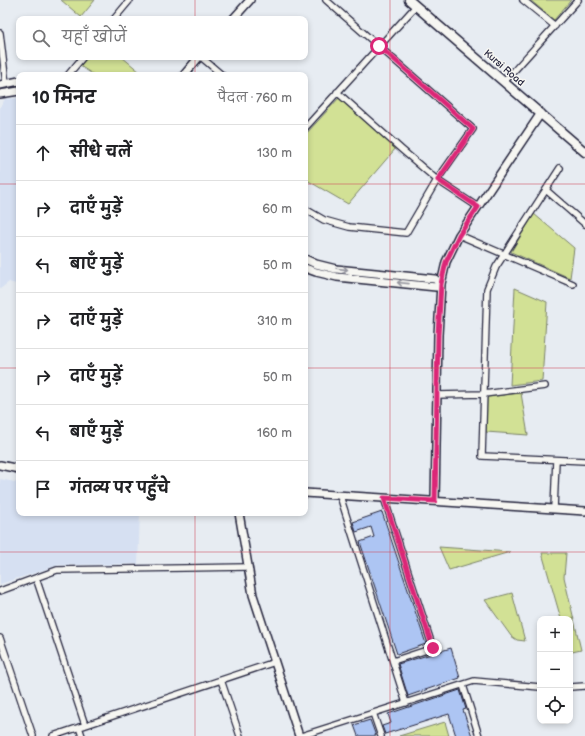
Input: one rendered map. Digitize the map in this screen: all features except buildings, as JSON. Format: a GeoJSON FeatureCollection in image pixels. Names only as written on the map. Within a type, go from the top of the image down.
{"type":"FeatureCollection","features":[{"type":"Feature","properties":{"kind":"main road","name":"Kursi Road"},"geometry":{"type":"LineString","coordinates":[[409,0],[585,152]]}},
{"type":"Feature","properties":{"kind":"street"},"geometry":{"type":"LineString","coordinates":[[117,16],[130,0]]}},
{"type":"Feature","properties":{"kind":"street"},"geometry":{"type":"LineString","coordinates":[[236,16],[250,0]]}},
{"type":"Feature","properties":{"kind":"street"},"geometry":{"type":"LineString","coordinates":[[308,211],[324,220],[349,227],[406,233],[438,180],[473,129],[326,0]]}},
{"type":"Feature","properties":{"kind":"street"},"geometry":{"type":"LineString","coordinates":[[522,0],[554,26]]}},
{"type":"Feature","properties":{"kind":"street"},"geometry":{"type":"LineString","coordinates":[[504,82],[578,0]]}},
{"type":"Feature","properties":{"kind":"street"},"geometry":{"type":"LineString","coordinates":[[308,125],[416,6]]}},
{"type":"Feature","properties":{"kind":"street"},"geometry":{"type":"LineString","coordinates":[[0,34],[3,84],[16,82]]}},
{"type":"Feature","properties":{"kind":"street"},"geometry":{"type":"LineString","coordinates":[[70,72],[80,60]]}},
{"type":"Feature","properties":{"kind":"street"},"geometry":{"type":"LineString","coordinates":[[187,72],[197,60]]}},
{"type":"Feature","properties":{"kind":"street"},"geometry":{"type":"LineString","coordinates":[[204,60],[218,72]]}},
{"type":"Feature","properties":{"kind":"street"},"geometry":{"type":"LineString","coordinates":[[0,94],[16,92]]}},
{"type":"Feature","properties":{"kind":"street"},"geometry":{"type":"LineString","coordinates":[[338,92],[438,180],[478,207]]}},
{"type":"Feature","properties":{"kind":"street"},"geometry":{"type":"LineString","coordinates":[[435,501],[438,335],[441,284],[446,262],[459,235],[541,113]]}},
{"type":"Feature","properties":{"kind":"street"},"geometry":{"type":"LineString","coordinates":[[560,168],[496,267],[487,289],[482,456],[585,461]]}},
{"type":"Feature","properties":{"kind":"street"},"geometry":{"type":"LineString","coordinates":[[546,190],[585,224]]}},
{"type":"Feature","properties":{"kind":"street"},"geometry":{"type":"LineString","coordinates":[[459,235],[573,284]]}},
{"type":"Feature","properties":{"kind":"street"},"geometry":{"type":"LineString","coordinates":[[308,260],[336,269],[435,279],[441,284]]}},
{"type":"Feature","properties":{"kind":"street"},"geometry":{"type":"LineString","coordinates":[[308,269],[337,277],[436,287],[441,284]]}},
{"type":"Feature","properties":{"kind":"street"},"geometry":{"type":"LineString","coordinates":[[437,395],[484,394],[545,386]]}},
{"type":"Feature","properties":{"kind":"street"},"geometry":{"type":"LineString","coordinates":[[554,509],[556,460]]}},
{"type":"Feature","properties":{"kind":"street"},"geometry":{"type":"LineString","coordinates":[[0,465],[16,468]]}},
{"type":"Feature","properties":{"kind":"street"},"geometry":{"type":"LineString","coordinates":[[308,494],[585,511]]}},
{"type":"Feature","properties":{"kind":"street"},"geometry":{"type":"LineString","coordinates":[[340,496],[406,703]]}},
{"type":"Feature","properties":{"kind":"street"},"geometry":{"type":"LineString","coordinates":[[384,498],[433,648],[393,662]]}},
{"type":"Feature","properties":{"kind":"street"},"geometry":{"type":"LineString","coordinates":[[240,516],[253,595],[300,736],[474,681],[537,687]]}},
{"type":"Feature","properties":{"kind":"street"},"geometry":{"type":"LineString","coordinates":[[0,590],[57,570],[248,567]]}},
{"type":"Feature","properties":{"kind":"street"},"geometry":{"type":"LineString","coordinates":[[36,578],[86,725]]}},
{"type":"Feature","properties":{"kind":"street"},"geometry":{"type":"LineString","coordinates":[[0,638],[33,736]]}},
{"type":"Feature","properties":{"kind":"street"},"geometry":{"type":"LineString","coordinates":[[53,736],[275,662]]}},
{"type":"Feature","properties":{"kind":"street"},"geometry":{"type":"LineString","coordinates":[[221,680],[240,736]]}},
{"type":"Feature","properties":{"kind":"street"},"geometry":{"type":"LineString","coordinates":[[463,685],[479,736]]}},
{"type":"Feature","properties":{"kind":"street"},"geometry":{"type":"LineString","coordinates":[[573,687],[585,686]]}},
{"type":"Feature","properties":{"kind":"street"},"geometry":{"type":"LineString","coordinates":[[374,713],[381,736]]}},
{"type":"Feature","properties":{"kind":"street"},"geometry":{"type":"LineString","coordinates":[[79,727],[82,736]]}},
{"type":"Feature","properties":{"kind":"shaded area"},"geometry":{"type":"Polygon","coordinates":[[[16,98],[16,284],[9,282],[0,289],[0,108],[5,99],[16,98]]]}},
{"type":"Feature","properties":{"kind":"shaded area"},"geometry":{"type":"Polygon","coordinates":[[[0,479],[16,482],[16,516],[140,516],[138,564],[59,565],[0,584],[0,479]]]}},
{"type":"Feature","properties":{"kind":"green space"},"geometry":{"type":"Polygon","coordinates":[[[61,0],[95,0],[82,16],[80,16],[61,0]]]}},
{"type":"Feature","properties":{"kind":"green space"},"geometry":{"type":"Polygon","coordinates":[[[530,0],[571,0],[554,20],[530,0]]]}},
{"type":"Feature","properties":{"kind":"green space"},"geometry":{"type":"Polygon","coordinates":[[[85,60],[126,60],[140,72],[89,72],[80,66],[85,60]]]}},
{"type":"Feature","properties":{"kind":"green space"},"geometry":{"type":"Polygon","coordinates":[[[339,98],[396,148],[348,204],[308,181],[308,132],[339,98]]]}},
{"type":"Feature","properties":{"kind":"green space"},"geometry":{"type":"Polygon","coordinates":[[[534,214],[574,248],[570,278],[511,252],[534,214]]]}},
{"type":"Feature","properties":{"kind":"green space"},"geometry":{"type":"Polygon","coordinates":[[[515,288],[547,302],[542,381],[510,385],[515,288]]]}},
{"type":"Feature","properties":{"kind":"green space"},"geometry":{"type":"Polygon","coordinates":[[[521,393],[528,435],[486,432],[487,397],[521,393]]]}},
{"type":"Feature","properties":{"kind":"green space"},"geometry":{"type":"Polygon","coordinates":[[[439,547],[510,552],[449,570],[439,547]]]}},
{"type":"Feature","properties":{"kind":"green space"},"geometry":{"type":"Polygon","coordinates":[[[542,553],[566,553],[564,577],[581,650],[573,652],[573,616],[560,616],[542,553]]]}},
{"type":"Feature","properties":{"kind":"green space"},"geometry":{"type":"Polygon","coordinates":[[[512,593],[525,641],[517,640],[511,636],[485,600],[512,593]]]}},
{"type":"Feature","properties":{"kind":"green space"},"geometry":{"type":"Polygon","coordinates":[[[445,722],[449,736],[399,736],[445,722]]]}},
{"type":"Feature","properties":{"kind":"route"},"geometry":{"type":"LineString","coordinates":[[379,46],[473,129],[438,180],[478,207],[459,235],[446,262],[441,284],[438,335],[435,501],[384,498],[433,648]]}}]}
